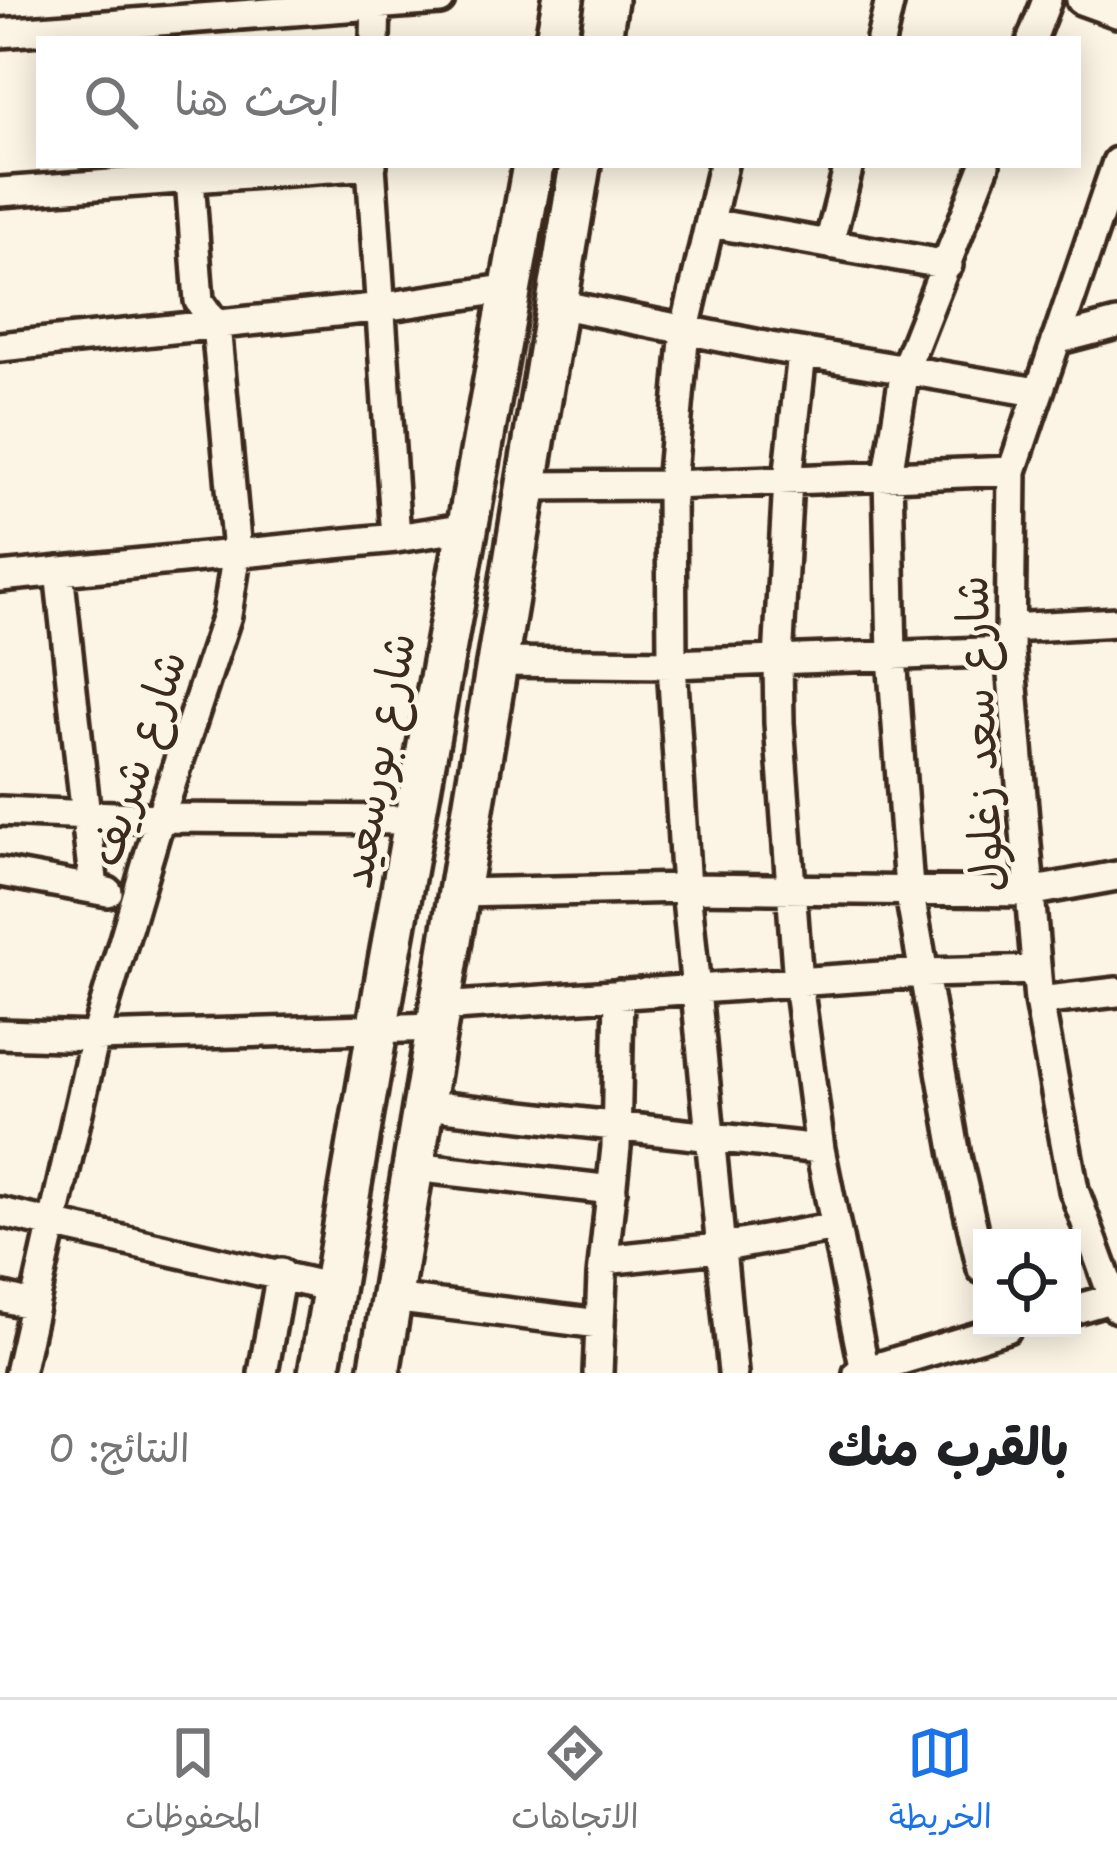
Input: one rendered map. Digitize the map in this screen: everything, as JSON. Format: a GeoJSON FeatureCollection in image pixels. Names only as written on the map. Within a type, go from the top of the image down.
{"type":"FeatureCollection","features":[{"type":"Feature","properties":{"kind":"street"},"geometry":{"type":"LineString","coordinates":[[0,33],[85,22],[440,0]]}},
{"type":"Feature","properties":{"kind":"street"},"geometry":{"type":"LineString","coordinates":[[557,36],[563,0]]}},
{"type":"Feature","properties":{"kind":"street"},"geometry":{"type":"LineString","coordinates":[[601,36],[607,0]]}},
{"type":"Feature","properties":{"kind":"street"},"geometry":{"type":"LineString","coordinates":[[881,36],[890,0]]}},
{"type":"Feature","properties":{"kind":"street"},"geometry":{"type":"LineString","coordinates":[[1033,36],[1047,0]]}},
{"type":"Feature","properties":{"kind":"street"},"geometry":{"type":"LineString","coordinates":[[1081,0],[1117,13]]}},
{"type":"Feature","properties":{"kind":"street"},"geometry":{"type":"LineString","coordinates":[[375,36],[376,3]]}},
{"type":"Feature","properties":{"kind":"street","name":"شارع سعد زغلول"},"geometry":{"type":"LineString","coordinates":[[1116,1301],[1074,1190],[1039,1000],[1010,639],[1012,471],[1117,162]]}},
{"type":"Feature","properties":{"kind":"street"},"geometry":{"type":"LineString","coordinates":[[0,191],[63,176],[280,168]]}},
{"type":"Feature","properties":{"kind":"street"},"geometry":{"type":"LineString","coordinates":[[371,168],[396,538]]}},
{"type":"Feature","properties":{"kind":"street","name":"شارع بورسعيد"},"geometry":{"type":"LineString","coordinates":[[319,1373],[376,1030],[532,168]]}},
{"type":"Feature","properties":{"kind":"street"},"geometry":{"type":"LineString","coordinates":[[379,1373],[580,168]]}},
{"type":"Feature","properties":{"kind":"street"},"geometry":{"type":"LineString","coordinates":[[722,168],[685,329],[670,485],[672,664],[686,888],[733,1373]]}},
{"type":"Feature","properties":{"kind":"street"},"geometry":{"type":"LineString","coordinates":[[829,244],[848,168]]}},
{"type":"Feature","properties":{"kind":"street"},"geometry":{"type":"LineString","coordinates":[[973,1230],[909,889],[892,656],[888,475],[905,369],[984,168]]}},
{"type":"Feature","properties":{"kind":"street","name":"شارع شريف"},"geometry":{"type":"LineString","coordinates":[[19,1373],[95,1037],[227,615],[236,552],[216,325],[199,301],[190,171]]}},
{"type":"Feature","properties":{"kind":"street"},"geometry":{"type":"LineString","coordinates":[[710,223],[948,266]]}},
{"type":"Feature","properties":{"kind":"street"},"geometry":{"type":"LineString","coordinates":[[0,347],[382,307],[511,288]]}},
{"type":"Feature","properties":{"kind":"street"},"geometry":{"type":"LineString","coordinates":[[557,304],[1037,392]]}},
{"type":"Feature","properties":{"kind":"street"},"geometry":{"type":"LineString","coordinates":[[1056,340],[1117,324]]}},
{"type":"Feature","properties":{"kind":"street"},"geometry":{"type":"LineString","coordinates":[[802,352],[788,480],[778,661],[790,889],[820,1149],[861,1372],[936,1362],[984,1337]]}},
{"type":"Feature","properties":{"kind":"street"},"geometry":{"type":"LineString","coordinates":[[527,486],[1012,471]]}},
{"type":"Feature","properties":{"kind":"street"},"geometry":{"type":"LineString","coordinates":[[0,577],[396,538],[468,526]]}},
{"type":"Feature","properties":{"kind":"street"},"geometry":{"type":"LineString","coordinates":[[59,571],[94,889]]}},
{"type":"Feature","properties":{"kind":"street"},"geometry":{"type":"LineString","coordinates":[[498,662],[672,664],[892,656],[1117,622]]}},
{"type":"Feature","properties":{"kind":"street"},"geometry":{"type":"LineString","coordinates":[[0,811],[415,820]]}},
{"type":"Feature","properties":{"kind":"street"},"geometry":{"type":"LineString","coordinates":[[0,872],[136,897]]}},
{"type":"Feature","properties":{"kind":"street"},"geometry":{"type":"LineString","coordinates":[[460,893],[686,888],[1029,892],[1117,876]]}},
{"type":"Feature","properties":{"kind":"street"},"geometry":{"type":"LineString","coordinates":[[0,1034],[95,1037],[376,1030],[620,994],[1036,970]]}},
{"type":"Feature","properties":{"kind":"street"},"geometry":{"type":"LineString","coordinates":[[1039,1000],[1117,992]]}},
{"type":"Feature","properties":{"kind":"street"},"geometry":{"type":"LineString","coordinates":[[598,1373],[617,1126],[620,994]]}},
{"type":"Feature","properties":{"kind":"street"},"geometry":{"type":"LineString","coordinates":[[425,1105],[820,1149]]}},
{"type":"Feature","properties":{"kind":"street"},"geometry":{"type":"LineString","coordinates":[[414,1167],[612,1190]]}},
{"type":"Feature","properties":{"kind":"street"},"geometry":{"type":"LineString","coordinates":[[0,1212],[333,1288]]}},
{"type":"Feature","properties":{"kind":"street"},"geometry":{"type":"LineString","coordinates":[[604,1260],[719,1248],[836,1227]]}},
{"type":"Feature","properties":{"kind":"street"},"geometry":{"type":"LineString","coordinates":[[263,1373],[281,1274]]}},
{"type":"Feature","properties":{"kind":"street"},"geometry":{"type":"LineString","coordinates":[[0,1297],[33,1305]]}},
{"type":"Feature","properties":{"kind":"street"},"geometry":{"type":"LineString","coordinates":[[392,1298],[599,1324]]}},
{"type":"Feature","properties":{"kind":"street"},"geometry":{"type":"LineString","coordinates":[[1081,1308],[1116,1301]]}}]}
